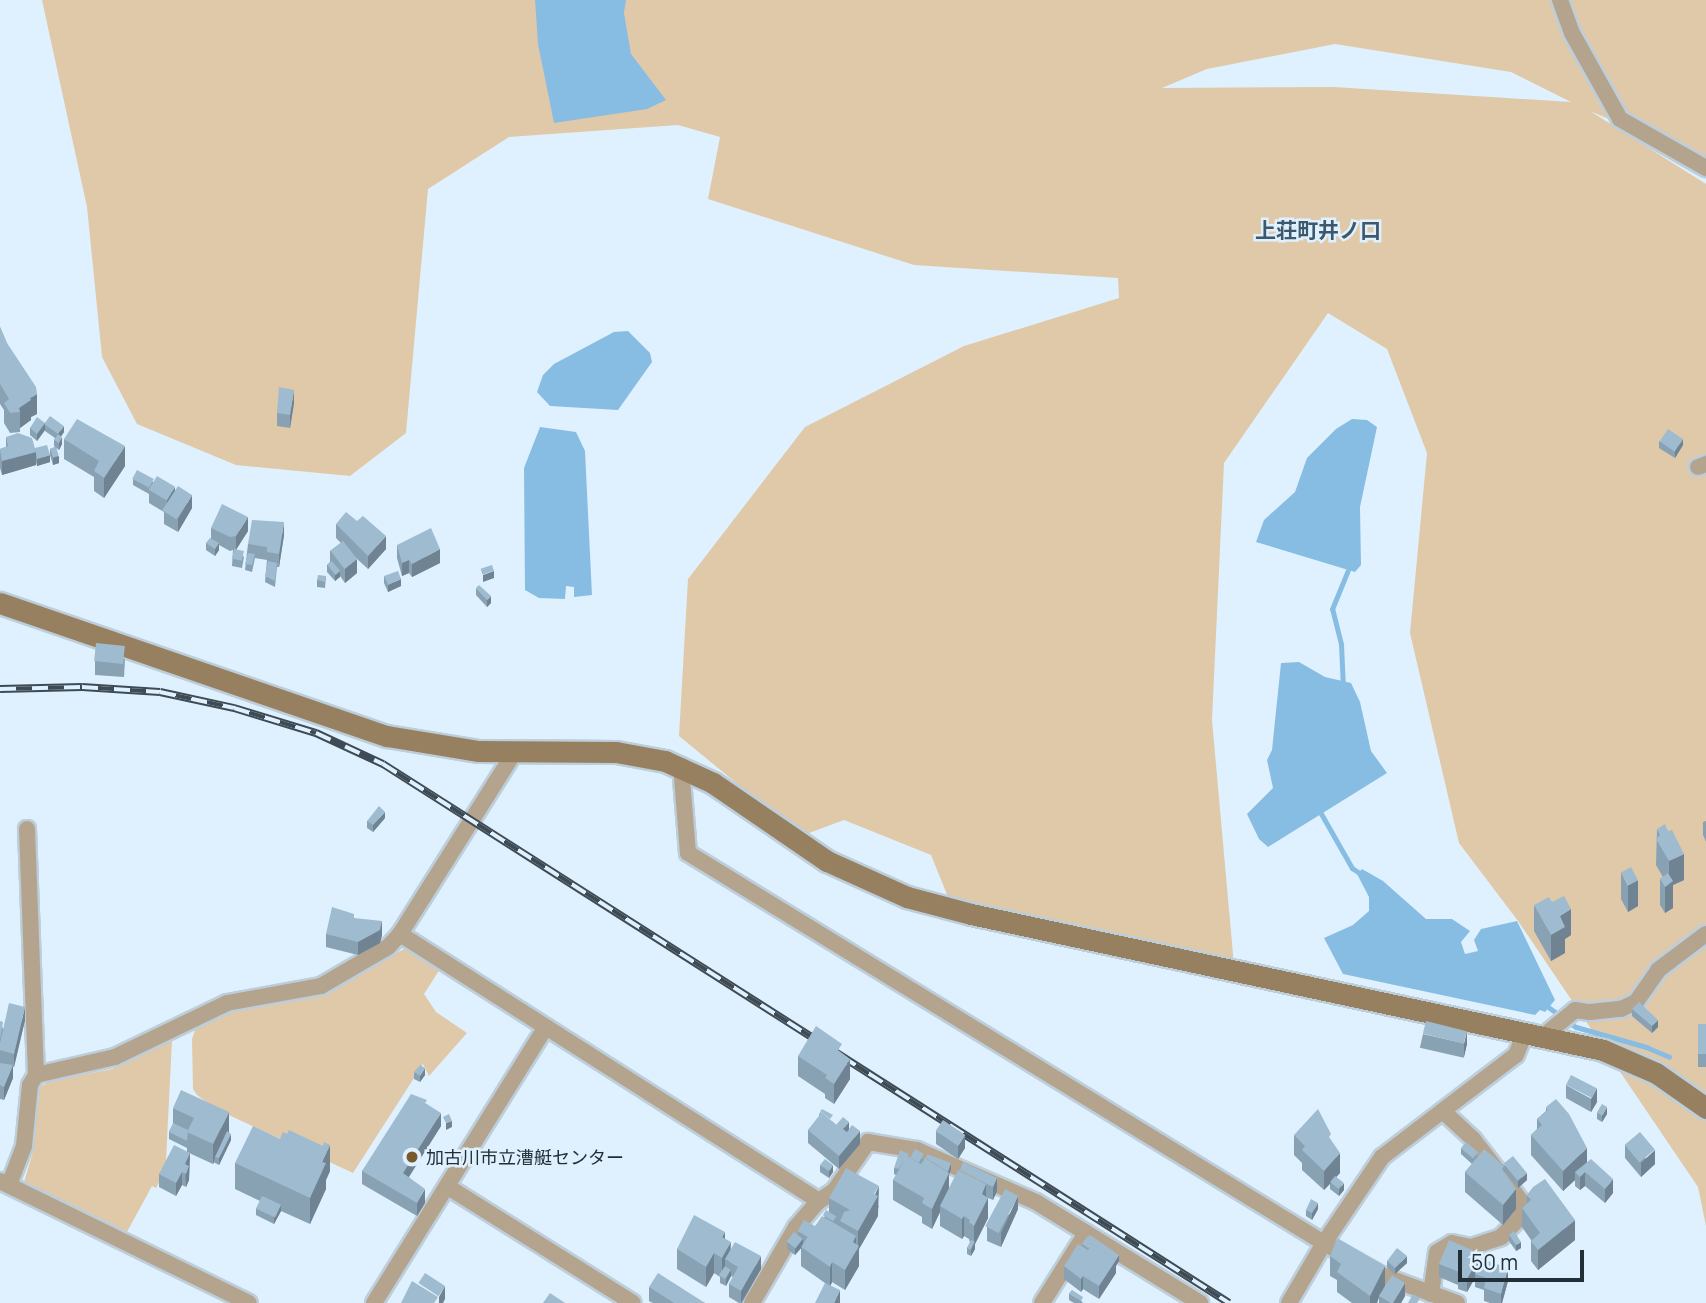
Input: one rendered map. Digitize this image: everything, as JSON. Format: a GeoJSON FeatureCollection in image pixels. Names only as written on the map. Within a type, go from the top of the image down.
{"type":"FeatureCollection","features":[{"type":"Feature","properties":{"kind":"street"},"geometry":{"type":"LineString","coordinates":[[1560,0],[1572,33],[1620,119],[1706,168]]}},
{"type":"Feature","properties":{"kind":"street"},"geometry":{"type":"LineString","coordinates":[[0,603],[387,736],[479,751],[616,752],[681,766],[713,783],[827,862],[908,897],[971,914],[1532,1037],[1603,1050],[1656,1073],[1706,1108]]}},
{"type":"Feature","properties":{"kind":"street"},"geometry":{"type":"LineString","coordinates":[[36,1075],[115,1056],[226,1003],[321,986],[388,947],[400,934],[514,753]]}},
{"type":"Feature","properties":{"kind":"street"},"geometry":{"type":"LineString","coordinates":[[681,766],[688,853],[1324,1243],[1381,1275],[1457,1303]]}},
{"type":"Feature","properties":{"kind":"street"},"geometry":{"type":"LineString","coordinates":[[27,829],[36,1075],[30,1085],[24,1146],[4,1183],[249,1303]]}},
{"type":"Feature","properties":{"kind":"street"},"geometry":{"type":"LineString","coordinates":[[400,934],[819,1202]]}},
{"type":"Feature","properties":{"kind":"street"},"geometry":{"type":"LineString","coordinates":[[1289,1303],[1324,1243],[1382,1157],[1516,1055],[1532,1037],[1575,1010],[1590,1012],[1621,1009],[1636,1002],[1658,970],[1706,934]]}},
{"type":"Feature","properties":{"kind":"street"},"geometry":{"type":"LineString","coordinates":[[374,1303],[449,1187],[546,1027]]}},
{"type":"Feature","properties":{"kind":"street"},"geometry":{"type":"LineString","coordinates":[[1431,1294],[1437,1252],[1444,1245],[1471,1247],[1501,1237],[1520,1217],[1524,1205],[1473,1139],[1443,1111]]}},
{"type":"Feature","properties":{"kind":"street"},"geometry":{"type":"LineString","coordinates":[[752,1303],[796,1227],[819,1202],[834,1191],[868,1142],[917,1150],[1036,1202],[1200,1303]]}},
{"type":"Feature","properties":{"kind":"street"},"geometry":{"type":"LineString","coordinates":[[449,1187],[633,1303]]}},
{"type":"Feature","properties":{"kind":"street"},"geometry":{"type":"LineString","coordinates":[[1042,1303],[1087,1233]]}},
{"type":"Feature","properties":{"kind":"shaded area"},"geometry":{"type":"Polygon","coordinates":[[[42,0],[1706,0],[1706,178],[1613,121],[1590,111],[1706,184],[1706,1226],[1698,1187],[1518,921],[1459,843],[1410,633],[1427,453],[1387,349],[1328,313],[1224,463],[1212,720],[1234,965],[948,897],[931,855],[844,820],[801,836],[679,736],[688,579],[805,427],[964,346],[1119,298],[1118,278],[914,265],[708,199],[720,137],[678,125],[509,137],[428,189],[406,433],[350,476],[236,465],[137,424],[102,357],[87,207],[42,0]],[[1335,44],[1207,69],[1162,88],[1334,87],[1571,102],[1511,72],[1335,44]]]}},
{"type":"Feature","properties":{"kind":"shaded area"},"geometry":{"type":"Polygon","coordinates":[[[404,949],[411,949],[442,966],[424,994],[436,1012],[467,1033],[429,1076],[423,1064],[353,1173],[214,1108],[197,1095],[193,1089],[192,1039],[195,1030],[228,1011],[322,994],[404,949]]]}},
{"type":"Feature","properties":{"kind":"shaded area"},"geometry":{"type":"Polygon","coordinates":[[[172,1040],[166,1161],[169,1164],[156,1188],[152,1186],[127,1232],[24,1182],[33,1152],[35,1090],[50,1081],[112,1069],[172,1040]]]}},
{"type":"Feature","properties":{"kind":"water"},"geometry":{"type":"Polygon","coordinates":[[[535,0],[626,0],[624,13],[631,54],[666,100],[647,109],[554,123],[538,44],[535,0]]]}},
{"type":"Feature","properties":{"kind":"water"},"geometry":{"type":"Polygon","coordinates":[[[628,331],[650,353],[652,362],[618,410],[550,406],[537,392],[543,375],[554,364],[614,332],[628,331]]]}},
{"type":"Feature","properties":{"kind":"water"},"geometry":{"type":"Polygon","coordinates":[[[1352,419],[1367,420],[1377,427],[1360,507],[1361,565],[1355,572],[1256,542],[1264,520],[1295,492],[1307,458],[1336,429],[1352,419]]]}},
{"type":"Feature","properties":{"kind":"water"},"geometry":{"type":"Polygon","coordinates":[[[540,427],[576,432],[585,451],[592,595],[574,597],[574,587],[566,586],[565,599],[539,598],[525,590],[524,468],[540,427]]]}},
{"type":"Feature","properties":{"kind":"water"},"geometry":{"type":"Polygon","coordinates":[[[1299,662],[1325,677],[1351,683],[1360,702],[1371,751],[1387,773],[1268,847],[1259,839],[1247,814],[1273,788],[1267,760],[1272,750],[1281,663],[1299,662]]]}},
{"type":"Feature","properties":{"kind":"water"},"geometry":{"type":"Polygon","coordinates":[[[1362,869],[1383,881],[1426,919],[1452,919],[1470,931],[1461,942],[1465,954],[1478,951],[1474,940],[1481,929],[1517,921],[1555,1000],[1545,1012],[1540,1010],[1535,1015],[1343,974],[1324,938],[1353,925],[1369,911],[1369,897],[1357,874],[1362,869]]]}},
{"type":"Feature","properties":{"kind":"building"},"geometry":{"type":"Polygon","coordinates":[[[0,327],[7,343],[36,387],[37,394],[19,408],[20,412],[10,413],[4,403],[9,399],[0,384],[0,327]]]}},
{"type":"Feature","properties":{"kind":"building"},"geometry":{"type":"Polygon","coordinates":[[[279,387],[294,390],[290,415],[277,413],[279,387]]]}},
{"type":"Feature","properties":{"kind":"building"},"geometry":{"type":"Polygon","coordinates":[[[50,416],[64,426],[58,434],[44,424],[50,416]]]}},
{"type":"Feature","properties":{"kind":"building"},"geometry":{"type":"Polygon","coordinates":[[[37,417],[45,423],[37,434],[30,428],[37,417]]]}},
{"type":"Feature","properties":{"kind":"building"},"geometry":{"type":"Polygon","coordinates":[[[77,419],[125,446],[104,478],[94,471],[99,461],[64,439],[77,419]]]}},
{"type":"Feature","properties":{"kind":"building"},"geometry":{"type":"Polygon","coordinates":[[[1668,429],[1683,439],[1675,452],[1660,441],[1668,429]]]}},
{"type":"Feature","properties":{"kind":"building"},"geometry":{"type":"Polygon","coordinates":[[[18,433],[32,438],[36,452],[2,461],[0,449],[8,446],[6,437],[18,433]]]}},
{"type":"Feature","properties":{"kind":"building"},"geometry":{"type":"Polygon","coordinates":[[[58,434],[62,437],[59,443],[54,440],[58,434]]]}},
{"type":"Feature","properties":{"kind":"building"},"geometry":{"type":"Polygon","coordinates":[[[47,445],[50,455],[37,459],[35,448],[47,445]]]}},
{"type":"Feature","properties":{"kind":"building"},"geometry":{"type":"Polygon","coordinates":[[[56,447],[59,456],[53,457],[50,449],[56,447]]]}},
{"type":"Feature","properties":{"kind":"building"},"geometry":{"type":"Polygon","coordinates":[[[137,470],[154,479],[149,488],[132,479],[137,470]]]}},
{"type":"Feature","properties":{"kind":"building"},"geometry":{"type":"Polygon","coordinates":[[[157,476],[175,487],[167,501],[149,490],[157,476]]]}},
{"type":"Feature","properties":{"kind":"building"},"geometry":{"type":"Polygon","coordinates":[[[178,486],[192,495],[176,520],[162,510],[178,486]]]}},
{"type":"Feature","properties":{"kind":"building"},"geometry":{"type":"Polygon","coordinates":[[[222,504],[248,517],[236,536],[230,537],[211,528],[222,504]]]}},
{"type":"Feature","properties":{"kind":"building"},"geometry":{"type":"Polygon","coordinates":[[[346,512],[357,521],[363,516],[386,536],[368,556],[336,524],[346,512]]]}},
{"type":"Feature","properties":{"kind":"building"},"geometry":{"type":"Polygon","coordinates":[[[252,520],[284,522],[279,554],[267,552],[267,547],[248,544],[252,520]]]}},
{"type":"Feature","properties":{"kind":"building"},"geometry":{"type":"Polygon","coordinates":[[[431,528],[440,549],[412,564],[409,560],[402,563],[397,545],[431,528]]]}},
{"type":"Feature","properties":{"kind":"building"},"geometry":{"type":"Polygon","coordinates":[[[210,538],[219,543],[215,549],[206,543],[210,538]]]}},
{"type":"Feature","properties":{"kind":"building"},"geometry":{"type":"Polygon","coordinates":[[[343,541],[357,559],[345,569],[330,551],[343,541]]]}},
{"type":"Feature","properties":{"kind":"building"},"geometry":{"type":"Polygon","coordinates":[[[234,549],[244,551],[242,561],[232,559],[234,549]]]}},
{"type":"Feature","properties":{"kind":"building"},"geometry":{"type":"Polygon","coordinates":[[[248,553],[255,554],[252,565],[245,564],[248,553]]]}},
{"type":"Feature","properties":{"kind":"building"},"geometry":{"type":"Polygon","coordinates":[[[268,561],[277,563],[275,581],[265,576],[268,561]]]}},
{"type":"Feature","properties":{"kind":"building"},"geometry":{"type":"Polygon","coordinates":[[[332,561],[340,571],[336,575],[327,565],[332,561]]]}},
{"type":"Feature","properties":{"kind":"building"},"geometry":{"type":"Polygon","coordinates":[[[492,565],[494,571],[482,574],[481,569],[492,565]]]}},
{"type":"Feature","properties":{"kind":"building"},"geometry":{"type":"Polygon","coordinates":[[[398,571],[401,579],[388,585],[384,576],[398,571]]]}},
{"type":"Feature","properties":{"kind":"building"},"geometry":{"type":"Polygon","coordinates":[[[318,575],[326,576],[325,582],[317,580],[318,575]]]}},
{"type":"Feature","properties":{"kind":"building"},"geometry":{"type":"Polygon","coordinates":[[[479,585],[491,596],[487,600],[476,588],[479,585]]]}},
{"type":"Feature","properties":{"kind":"building"},"geometry":{"type":"Polygon","coordinates":[[[96,643],[125,646],[123,664],[94,661],[96,643]]]}},
{"type":"Feature","properties":{"kind":"building"},"geometry":{"type":"Polygon","coordinates":[[[379,806],[385,812],[373,825],[367,821],[379,806]]]}},
{"type":"Feature","properties":{"kind":"building"},"geometry":{"type":"Polygon","coordinates":[[[1665,824],[1668,831],[1672,830],[1684,854],[1669,861],[1656,839],[1660,835],[1657,829],[1665,824]]]}},
{"type":"Feature","properties":{"kind":"building"},"geometry":{"type":"Polygon","coordinates":[[[1631,867],[1638,880],[1628,885],[1621,872],[1631,867]]]}},
{"type":"Feature","properties":{"kind":"building"},"geometry":{"type":"Polygon","coordinates":[[[1668,873],[1673,881],[1665,887],[1660,879],[1668,873]]]}},
{"type":"Feature","properties":{"kind":"building"},"geometry":{"type":"Polygon","coordinates":[[[1564,896],[1571,909],[1560,916],[1565,927],[1551,935],[1534,905],[1549,897],[1552,902],[1564,896]]]}},
{"type":"Feature","properties":{"kind":"building"},"geometry":{"type":"Polygon","coordinates":[[[332,907],[354,914],[354,918],[382,921],[380,930],[358,942],[326,934],[332,907]]]}},
{"type":"Feature","properties":{"kind":"building"},"geometry":{"type":"Polygon","coordinates":[[[1639,1002],[1658,1020],[1652,1026],[1632,1009],[1639,1002]]]}},
{"type":"Feature","properties":{"kind":"building"},"geometry":{"type":"Polygon","coordinates":[[[9,1003],[25,1007],[14,1054],[0,1050],[9,1003]]]}},
{"type":"Feature","properties":{"kind":"building"},"geometry":{"type":"Polygon","coordinates":[[[1426,1021],[1467,1031],[1464,1044],[1423,1034],[1426,1021]]]}},
{"type":"Feature","properties":{"kind":"building"},"geometry":{"type":"Polygon","coordinates":[[[1698,1024],[1706,1024],[1706,1054],[1698,1054],[1698,1024]]]}},
{"type":"Feature","properties":{"kind":"building"},"geometry":{"type":"Polygon","coordinates":[[[816,1026],[842,1044],[838,1050],[850,1059],[834,1084],[825,1078],[827,1075],[798,1056],[816,1026]]]}},
{"type":"Feature","properties":{"kind":"building"},"geometry":{"type":"Polygon","coordinates":[[[0,1063],[13,1065],[4,1087],[0,1085],[0,1063]]]}},
{"type":"Feature","properties":{"kind":"building"},"geometry":{"type":"Polygon","coordinates":[[[420,1065],[425,1068],[420,1076],[414,1072],[420,1065]]]}},
{"type":"Feature","properties":{"kind":"building"},"geometry":{"type":"Polygon","coordinates":[[[1571,1075],[1597,1088],[1592,1098],[1566,1085],[1571,1075]]]}},
{"type":"Feature","properties":{"kind":"building"},"geometry":{"type":"Polygon","coordinates":[[[181,1090],[229,1112],[213,1144],[187,1132],[194,1118],[173,1108],[181,1090]]]}},
{"type":"Feature","properties":{"kind":"building","name":"加古川市立漕艇センター"},"geometry":{"type":"Polygon","coordinates":[[[411,1094],[427,1100],[425,1103],[441,1113],[403,1173],[425,1189],[417,1203],[362,1171],[411,1094]]]}},
{"type":"Feature","properties":{"kind":"building"},"geometry":{"type":"Polygon","coordinates":[[[1556,1099],[1569,1114],[1587,1148],[1563,1171],[1531,1135],[1542,1125],[1537,1119],[1556,1099]]]}},
{"type":"Feature","properties":{"kind":"building"},"geometry":{"type":"Polygon","coordinates":[[[1602,1104],[1607,1107],[1602,1116],[1597,1113],[1602,1104]]]}},
{"type":"Feature","properties":{"kind":"building"},"geometry":{"type":"Polygon","coordinates":[[[822,1109],[833,1115],[830,1119],[822,1112],[819,1114],[822,1109]]]}},
{"type":"Feature","properties":{"kind":"building"},"geometry":{"type":"Polygon","coordinates":[[[1318,1109],[1331,1134],[1329,1137],[1340,1153],[1324,1171],[1302,1150],[1305,1146],[1294,1135],[1318,1109]]]}},
{"type":"Feature","properties":{"kind":"building"},"geometry":{"type":"Polygon","coordinates":[[[822,1112],[836,1125],[843,1117],[849,1122],[843,1129],[847,1132],[852,1125],[860,1131],[839,1156],[808,1130],[822,1112]]]}},
{"type":"Feature","properties":{"kind":"building"},"geometry":{"type":"Polygon","coordinates":[[[449,1114],[452,1121],[446,1123],[443,1117],[449,1114]]]}},
{"type":"Feature","properties":{"kind":"building"},"geometry":{"type":"Polygon","coordinates":[[[943,1120],[965,1135],[958,1146],[936,1131],[943,1120]]]}},
{"type":"Feature","properties":{"kind":"building"},"geometry":{"type":"Polygon","coordinates":[[[173,1123],[188,1130],[187,1141],[169,1132],[173,1123]]]}},
{"type":"Feature","properties":{"kind":"building"},"geometry":{"type":"Polygon","coordinates":[[[253,1126],[280,1139],[283,1132],[287,1134],[289,1130],[323,1146],[324,1142],[330,1145],[322,1162],[326,1163],[310,1198],[235,1163],[253,1126]]]}},
{"type":"Feature","properties":{"kind":"building"},"geometry":{"type":"Polygon","coordinates":[[[227,1131],[231,1134],[219,1158],[215,1157],[227,1131]]]}},
{"type":"Feature","properties":{"kind":"building"},"geometry":{"type":"Polygon","coordinates":[[[1640,1132],[1655,1150],[1639,1162],[1625,1145],[1640,1132]]]}},
{"type":"Feature","properties":{"kind":"building"},"geometry":{"type":"Polygon","coordinates":[[[1466,1142],[1478,1152],[1473,1158],[1461,1148],[1466,1142]]]}},
{"type":"Feature","properties":{"kind":"building"},"geometry":{"type":"Polygon","coordinates":[[[174,1145],[190,1153],[185,1164],[189,1166],[186,1174],[182,1172],[176,1183],[159,1174],[174,1145]]]}},
{"type":"Feature","properties":{"kind":"building"},"geometry":{"type":"Polygon","coordinates":[[[915,1149],[924,1154],[919,1163],[910,1158],[915,1149]]]}},
{"type":"Feature","properties":{"kind":"building"},"geometry":{"type":"Polygon","coordinates":[[[1484,1149],[1504,1166],[1502,1169],[1516,1189],[1503,1205],[1465,1172],[1484,1149]]]}},
{"type":"Feature","properties":{"kind":"building"},"geometry":{"type":"Polygon","coordinates":[[[900,1150],[909,1154],[899,1169],[894,1168],[900,1150]]]}},
{"type":"Feature","properties":{"kind":"building"},"geometry":{"type":"Polygon","coordinates":[[[927,1154],[951,1163],[948,1172],[926,1158],[927,1154]]]}},
{"type":"Feature","properties":{"kind":"building"},"geometry":{"type":"Polygon","coordinates":[[[907,1156],[921,1164],[925,1158],[949,1173],[932,1209],[922,1203],[924,1198],[893,1180],[907,1156]]]}},
{"type":"Feature","properties":{"kind":"building"},"geometry":{"type":"Polygon","coordinates":[[[1513,1156],[1527,1173],[1518,1181],[1504,1164],[1513,1156]]]}},
{"type":"Feature","properties":{"kind":"building"},"geometry":{"type":"Polygon","coordinates":[[[825,1159],[833,1165],[829,1171],[820,1165],[825,1159]]]}},
{"type":"Feature","properties":{"kind":"building"},"geometry":{"type":"Polygon","coordinates":[[[1591,1159],[1613,1179],[1605,1189],[1585,1172],[1580,1177],[1575,1172],[1591,1159]]]}},
{"type":"Feature","properties":{"kind":"building"},"geometry":{"type":"Polygon","coordinates":[[[963,1162],[997,1178],[993,1187],[960,1170],[963,1162]]]}},
{"type":"Feature","properties":{"kind":"building"},"geometry":{"type":"Polygon","coordinates":[[[846,1168],[879,1186],[874,1194],[878,1196],[858,1231],[840,1221],[844,1212],[850,1210],[829,1198],[846,1168]]]}},
{"type":"Feature","properties":{"kind":"building"},"geometry":{"type":"Polygon","coordinates":[[[958,1170],[986,1184],[982,1194],[988,1198],[974,1226],[964,1216],[962,1219],[940,1206],[958,1170]]]}},
{"type":"Feature","properties":{"kind":"building"},"geometry":{"type":"Polygon","coordinates":[[[1335,1176],[1344,1183],[1339,1189],[1330,1182],[1335,1176]]]}},
{"type":"Feature","properties":{"kind":"building"},"geometry":{"type":"Polygon","coordinates":[[[1545,1179],[1575,1220],[1538,1250],[1531,1241],[1540,1233],[1522,1208],[1531,1200],[1527,1195],[1533,1187],[1545,1179]]]}},
{"type":"Feature","properties":{"kind":"building"},"geometry":{"type":"Polygon","coordinates":[[[1005,1189],[1018,1196],[999,1233],[985,1226],[1005,1189]]]}},
{"type":"Feature","properties":{"kind":"building"},"geometry":{"type":"Polygon","coordinates":[[[262,1196],[281,1205],[275,1218],[256,1209],[262,1196]]]}},
{"type":"Feature","properties":{"kind":"building"},"geometry":{"type":"Polygon","coordinates":[[[1311,1199],[1318,1203],[1312,1213],[1306,1210],[1311,1199]]]}},
{"type":"Feature","properties":{"kind":"building"},"geometry":{"type":"Polygon","coordinates":[[[826,1210],[836,1216],[833,1221],[823,1215],[826,1210]]]}},
{"type":"Feature","properties":{"kind":"building"},"geometry":{"type":"Polygon","coordinates":[[[694,1215],[725,1232],[722,1237],[731,1242],[722,1258],[714,1253],[706,1267],[677,1249],[694,1215]]]}},
{"type":"Feature","properties":{"kind":"building"},"geometry":{"type":"Polygon","coordinates":[[[822,1216],[856,1236],[853,1242],[859,1246],[845,1270],[832,1262],[830,1267],[801,1247],[822,1216]]]}},
{"type":"Feature","properties":{"kind":"building"},"geometry":{"type":"Polygon","coordinates":[[[804,1220],[815,1226],[809,1238],[798,1231],[804,1220]]]}},
{"type":"Feature","properties":{"kind":"building"},"geometry":{"type":"Polygon","coordinates":[[[1514,1231],[1521,1242],[1516,1245],[1509,1235],[1514,1231]]]}},
{"type":"Feature","properties":{"kind":"building"},"geometry":{"type":"Polygon","coordinates":[[[794,1232],[803,1239],[795,1248],[787,1241],[794,1232]]]}},
{"type":"Feature","properties":{"kind":"building"},"geometry":{"type":"Polygon","coordinates":[[[1090,1235],[1119,1255],[1116,1260],[1091,1244],[1088,1248],[1082,1244],[1090,1235]]]}},
{"type":"Feature","properties":{"kind":"building"},"geometry":{"type":"Polygon","coordinates":[[[1337,1238],[1385,1266],[1370,1296],[1337,1272],[1341,1264],[1330,1256],[1337,1238]]]}},
{"type":"Feature","properties":{"kind":"building"},"geometry":{"type":"Polygon","coordinates":[[[971,1240],[975,1242],[970,1250],[967,1248],[971,1240]]]}},
{"type":"Feature","properties":{"kind":"building"},"geometry":{"type":"Polygon","coordinates":[[[1449,1240],[1481,1254],[1467,1279],[1458,1276],[1459,1272],[1439,1264],[1449,1240]]]}},
{"type":"Feature","properties":{"kind":"building"},"geometry":{"type":"Polygon","coordinates":[[[735,1242],[761,1256],[741,1291],[729,1284],[738,1267],[725,1259],[735,1242]]]}},
{"type":"Feature","properties":{"kind":"building"},"geometry":{"type":"Polygon","coordinates":[[[1078,1244],[1088,1250],[1091,1244],[1116,1260],[1099,1286],[1083,1276],[1081,1279],[1064,1266],[1078,1244]]]}},
{"type":"Feature","properties":{"kind":"building"},"geometry":{"type":"Polygon","coordinates":[[[1397,1248],[1407,1256],[1395,1268],[1387,1261],[1397,1248]]]}},
{"type":"Feature","properties":{"kind":"building"},"geometry":{"type":"Polygon","coordinates":[[[1483,1253],[1488,1261],[1508,1268],[1501,1294],[1484,1288],[1486,1278],[1475,1274],[1483,1253]]]}},
{"type":"Feature","properties":{"kind":"building"},"geometry":{"type":"Polygon","coordinates":[[[725,1266],[731,1270],[725,1279],[719,1275],[725,1266]]]}},
{"type":"Feature","properties":{"kind":"building"},"geometry":{"type":"Polygon","coordinates":[[[425,1273],[445,1286],[439,1296],[418,1283],[425,1273]]]}},
{"type":"Feature","properties":{"kind":"building"},"geometry":{"type":"Polygon","coordinates":[[[658,1273],[705,1303],[674,1303],[649,1287],[658,1273]]]}},
{"type":"Feature","properties":{"kind":"building"},"geometry":{"type":"Polygon","coordinates":[[[1392,1275],[1405,1283],[1391,1303],[1379,1296],[1392,1275]]]}},
{"type":"Feature","properties":{"kind":"building"},"geometry":{"type":"Polygon","coordinates":[[[412,1281],[438,1297],[434,1303],[401,1303],[412,1281]]]}},
{"type":"Feature","properties":{"kind":"building"},"geometry":{"type":"Polygon","coordinates":[[[825,1283],[840,1290],[834,1303],[815,1303],[825,1283]]]}},
{"type":"Feature","properties":{"kind":"building"},"geometry":{"type":"Polygon","coordinates":[[[1072,1290],[1083,1297],[1081,1301],[1069,1294],[1072,1290]]]}},
{"type":"Feature","properties":{"kind":"building"},"geometry":{"type":"Polygon","coordinates":[[[550,1293],[565,1303],[543,1303],[550,1293]]]}},
{"type":"Feature","properties":{"kind":"building"},"geometry":{"type":"Polygon","coordinates":[[[1413,1294],[1420,1298],[1417,1303],[1408,1303],[1413,1294]]]}},
{"type":"Feature","properties":{"kind":"waterway"},"geometry":{"type":"LineString","coordinates":[[1343,688],[1341,644],[1332,609],[1348,570]]}},
{"type":"Feature","properties":{"kind":"waterway"},"geometry":{"type":"LineString","coordinates":[[1319,810],[1352,868],[1364,876]]}},
{"type":"Feature","properties":{"kind":"waterway"},"geometry":{"type":"LineString","coordinates":[[1544,1004],[1576,1027],[1646,1047],[1669,1057]]}},
{"type":"Feature","properties":{"kind":"railway"},"geometry":{"type":"LineString","coordinates":[[0,689],[82,687],[160,692],[234,708],[316,733],[383,764],[1229,1303]]}},
{"type":"Feature","properties":{"kind":"place","name":"加古川市立漕艇センター"},"geometry":{"type":"Point","coordinates":[412,1157]}},
{"type":"Feature","properties":{"kind":"district","name":"上荘町井ノ口"},"geometry":{"type":"Point","coordinates":[1318,230]}}]}
